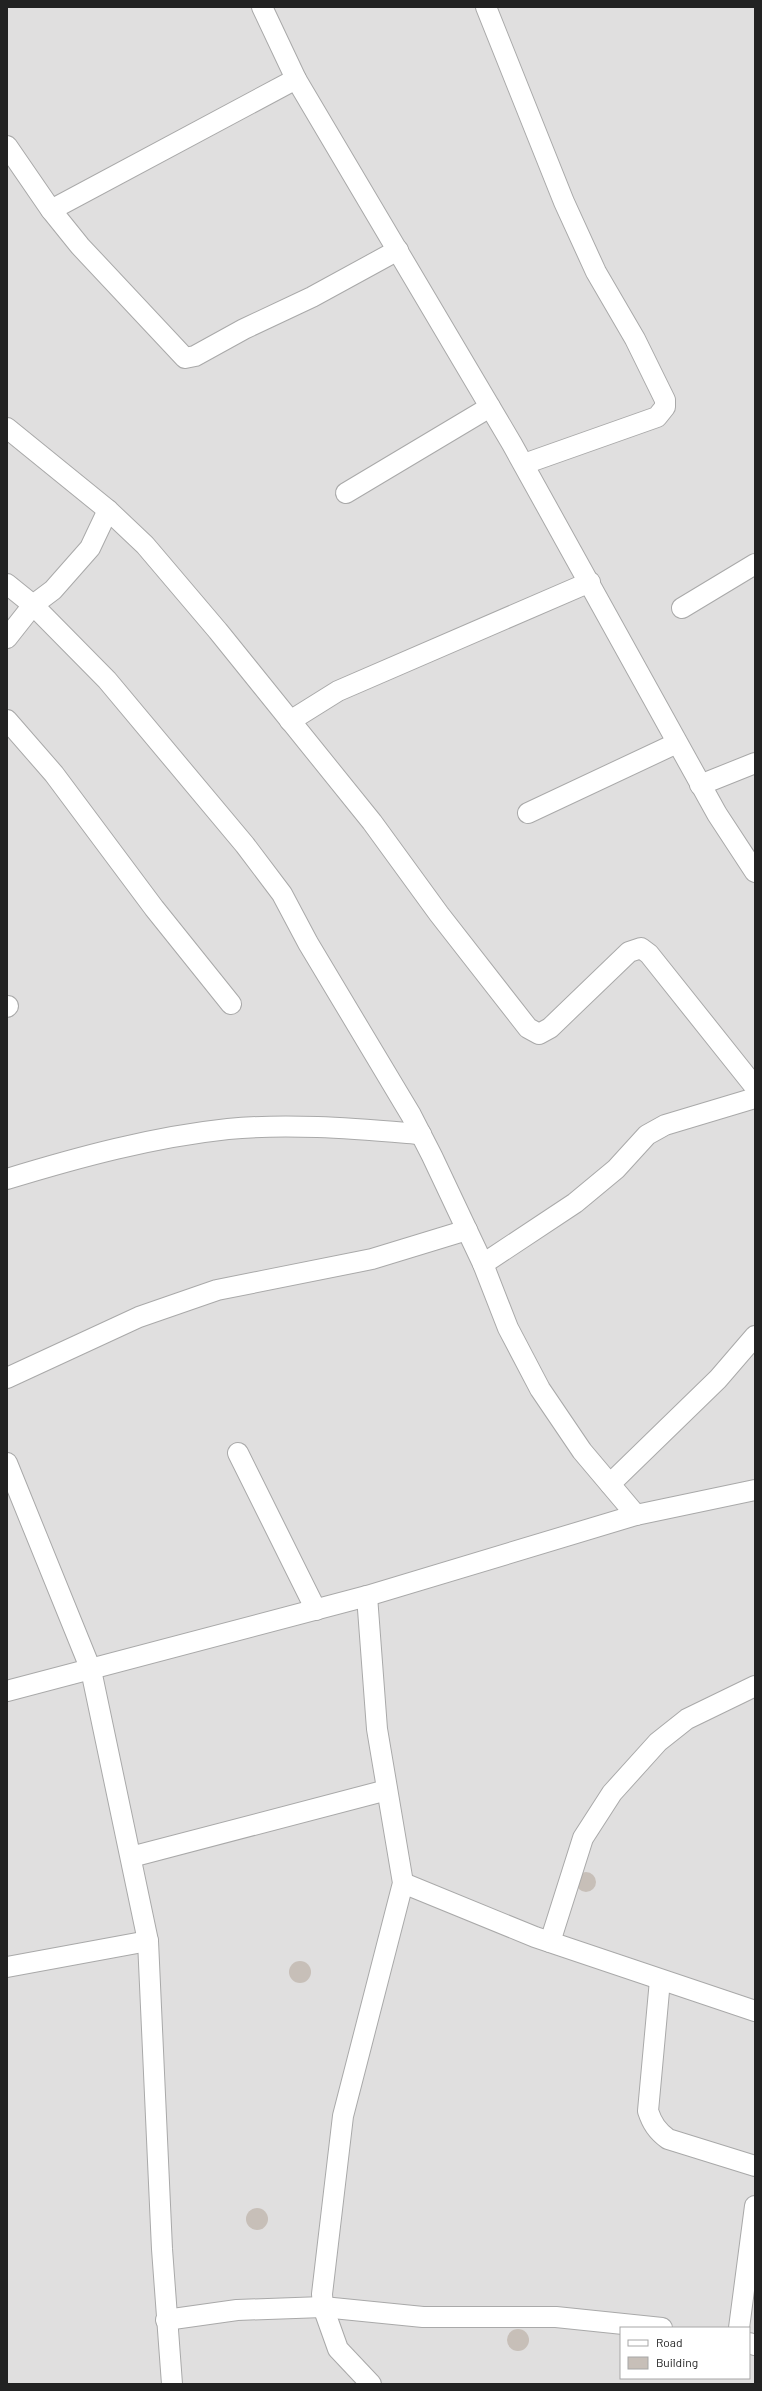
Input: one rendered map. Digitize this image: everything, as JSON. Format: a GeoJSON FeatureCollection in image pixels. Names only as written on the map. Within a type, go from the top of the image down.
{"type":"FeatureCollection","features":[{"type":"Feature","properties":{"kind":"street"},"geometry":{"type":"LineString","coordinates":[[262,7],[296,79],[524,464],[700,785],[755,872]]}},
{"type":"Feature","properties":{"kind":"street"},"geometry":{"type":"LineString","coordinates":[[486,7],[564,202],[596,272],[635,339],[665,400],[665,407],[657,417],[524,464]]}},
{"type":"Feature","properties":{"kind":"street"},"geometry":{"type":"LineString","coordinates":[[51,210],[296,79]]}},
{"type":"Feature","properties":{"kind":"street"},"geometry":{"type":"LineString","coordinates":[[7,146],[51,210],[80,246],[185,358],[195,356],[244,329],[312,297],[398,250]]}},
{"type":"Feature","properties":{"kind":"street"},"geometry":{"type":"LineString","coordinates":[[346,494],[490,407]]}},
{"type":"Feature","properties":{"kind":"street"},"geometry":{"type":"LineString","coordinates":[[7,428],[108,510],[145,545],[372,822],[439,914],[528,1028],[539,1034],[550,1028],[629,952],[641,948],[649,954],[755,1087]]}},
{"type":"Feature","properties":{"kind":"street"},"geometry":{"type":"LineString","coordinates":[[7,638],[34,605],[53,590],[90,548],[108,510]]}},
{"type":"Feature","properties":{"kind":"street"},"geometry":{"type":"LineString","coordinates":[[682,608],[755,564]]}},
{"type":"Feature","properties":{"kind":"street"},"geometry":{"type":"LineString","coordinates":[[290,721],[338,691],[590,582]]}},
{"type":"Feature","properties":{"kind":"street"},"geometry":{"type":"LineString","coordinates":[[7,584],[34,605],[108,680],[246,845],[282,894],[308,943],[421,1134],[483,1264],[508,1328],[540,1389],[582,1451],[636,1515]]}},
{"type":"Feature","properties":{"kind":"street"},"geometry":{"type":"LineString","coordinates":[[7,720],[54,774],[154,908],[231,1004]]}},
{"type":"Feature","properties":{"kind":"street"},"geometry":{"type":"LineString","coordinates":[[528,813],[677,743]]}},
{"type":"Feature","properties":{"kind":"street"},"geometry":{"type":"LineString","coordinates":[[700,785],[755,763]]}},
{"type":"Feature","properties":{"kind":"street"},"geometry":{"type":"LineString","coordinates":[[483,1264],[575,1203],[616,1169],[647,1135],[665,1125],[755,1098]]}},
{"type":"Feature","properties":{"kind":"street"},"geometry":{"type":"LineString","coordinates":[[7,1179],[68,1160],[166,1139],[228,1129],[292,1127],[421,1134]]}},
{"type":"Feature","properties":{"kind":"street"},"geometry":{"type":"LineString","coordinates":[[7,1378],[138,1317],[217,1290],[372,1259],[467,1230]]}},
{"type":"Feature","properties":{"kind":"street"},"geometry":{"type":"LineString","coordinates":[[610,1484],[718,1379],[755,1336]]}},
{"type":"Feature","properties":{"kind":"street"},"geometry":{"type":"LineString","coordinates":[[238,1453],[316,1610]]}},
{"type":"Feature","properties":{"kind":"street"},"geometry":{"type":"LineString","coordinates":[[7,1463],[91,1670],[148,1941],[166,2320],[172,2384]]}},
{"type":"Feature","properties":{"kind":"street"},"geometry":{"type":"LineString","coordinates":[[7,1691],[367,1596],[636,1515],[755,1490]]}},
{"type":"Feature","properties":{"kind":"street"},"geometry":{"type":"LineString","coordinates":[[367,1596],[377,1729],[403,1883],[343,2116],[322,2294],[323,2307],[338,2349],[371,2384]]}},
{"type":"Feature","properties":{"kind":"street"},"geometry":{"type":"LineString","coordinates":[[550,1942],[583,1838],[612,1793],[658,1742],[687,1719],[755,1686]]}},
{"type":"Feature","properties":{"kind":"street"},"geometry":{"type":"LineString","coordinates":[[131,1857],[387,1790]]}},
{"type":"Feature","properties":{"kind":"street"},"geometry":{"type":"LineString","coordinates":[[403,1883],[550,1942],[755,2011]]}},
{"type":"Feature","properties":{"kind":"street"},"geometry":{"type":"LineString","coordinates":[[7,1967],[148,1941]]}},
{"type":"Feature","properties":{"kind":"street"},"geometry":{"type":"LineString","coordinates":[[660,1980],[648,2111],[651,2121],[658,2131],[668,2138],[755,2166]]}},
{"type":"Feature","properties":{"kind":"street"},"geometry":{"type":"LineString","coordinates":[[739,2327],[755,2206]]}},
{"type":"Feature","properties":{"kind":"street"},"geometry":{"type":"LineString","coordinates":[[166,2320],[237,2310],[323,2307],[423,2317],[556,2317],[652,2327]]}},
{"type":"Feature","properties":{"kind":"shaded area"},"geometry":{"type":"Polygon","coordinates":[[[7,7],[755,7],[755,2384],[7,2384],[7,7]]]}},
{"type":"Feature","properties":{"kind":"building"},"geometry":{"type":"Polygon","coordinates":[[[582,1872],[590,1872],[596,1878],[596,1886],[590,1892],[582,1892],[576,1886],[576,1878],[582,1872]]]}},
{"type":"Feature","properties":{"kind":"building"},"geometry":{"type":"Polygon","coordinates":[[[300,1961],[308,1964],[311,1972],[308,1980],[300,1983],[292,1980],[289,1972],[292,1964],[300,1961]]]}},
{"type":"Feature","properties":{"kind":"building"},"geometry":{"type":"Polygon","coordinates":[[[257,2208],[265,2211],[268,2219],[265,2227],[257,2230],[249,2227],[246,2219],[249,2211],[257,2208]]]}},
{"type":"Feature","properties":{"kind":"building"},"geometry":{"type":"Polygon","coordinates":[[[518,2329],[526,2332],[529,2340],[526,2348],[518,2351],[510,2348],[507,2340],[510,2332],[518,2329]]]}}]}
